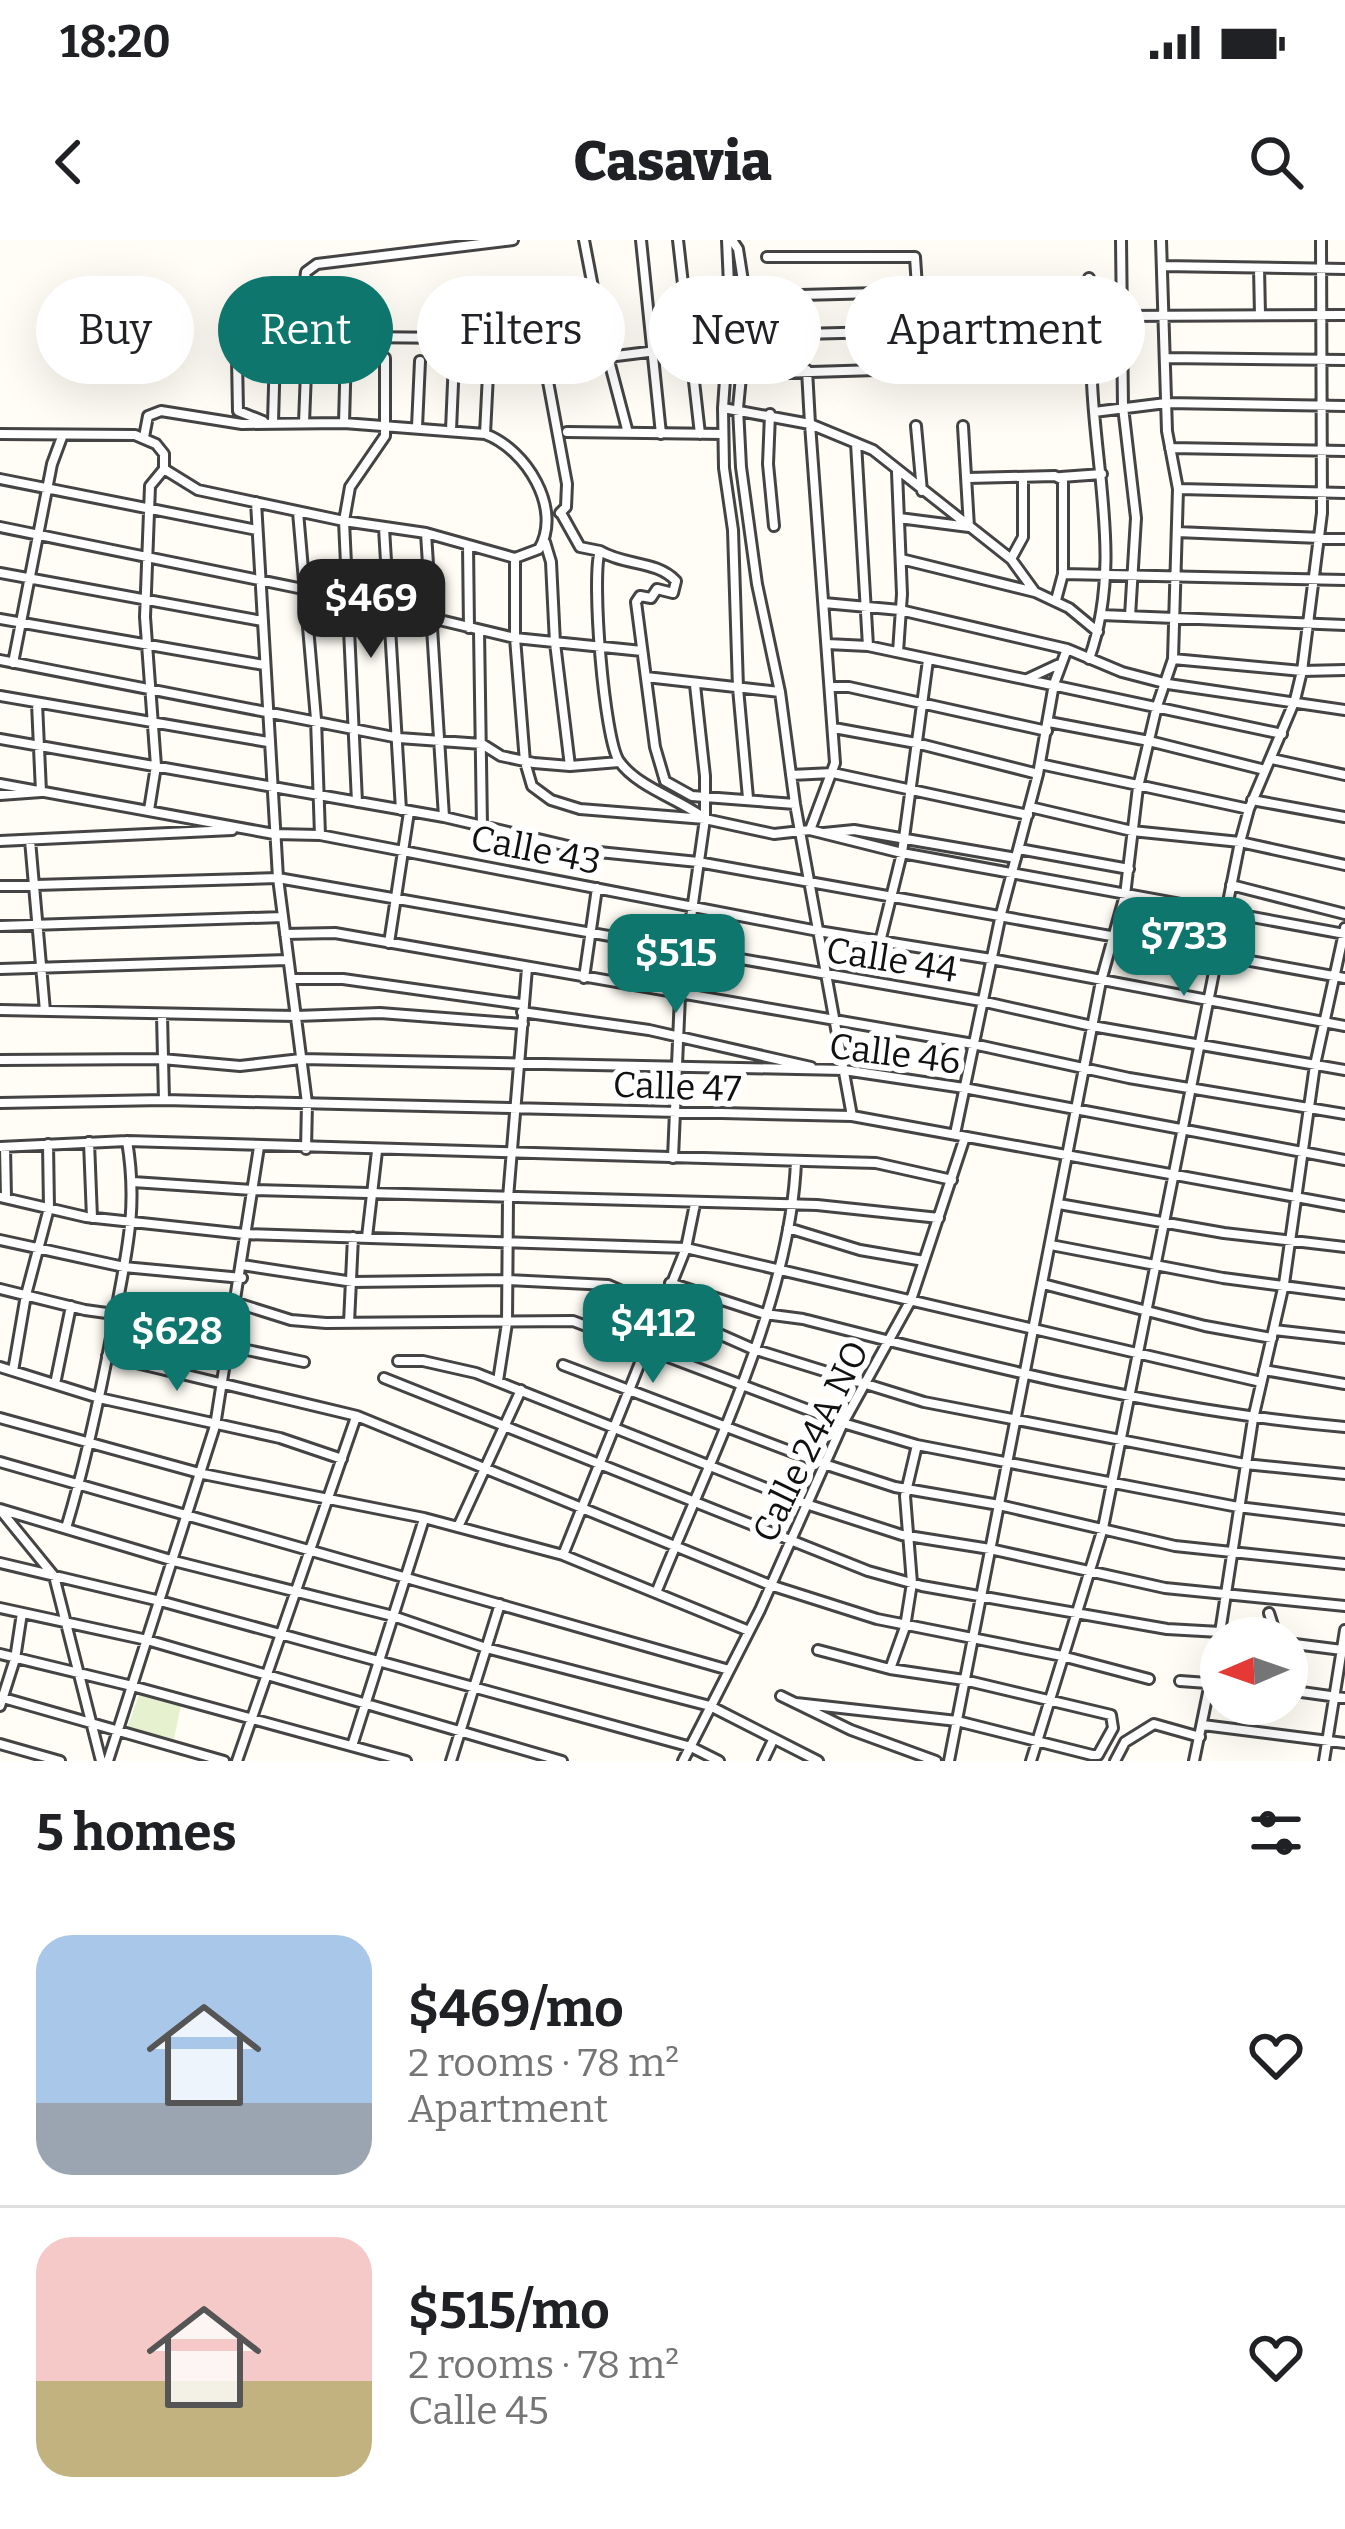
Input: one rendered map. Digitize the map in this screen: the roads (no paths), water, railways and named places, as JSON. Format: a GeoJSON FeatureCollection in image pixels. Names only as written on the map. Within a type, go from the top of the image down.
{"type":"FeatureCollection","features":[{"type":"Feature","properties":{"kind":"street"},"geometry":{"type":"LineString","coordinates":[[306,276],[317,264],[513,240]]}},
{"type":"Feature","properties":{"kind":"street"},"geometry":{"type":"LineString","coordinates":[[584,240],[591,276]]}},
{"type":"Feature","properties":{"kind":"street"},"geometry":{"type":"LineString","coordinates":[[641,240],[649,329]]}},
{"type":"Feature","properties":{"kind":"street"},"geometry":{"type":"LineString","coordinates":[[678,240],[682,276]]}},
{"type":"Feature","properties":{"kind":"street"},"geometry":{"type":"LineString","coordinates":[[729,240],[738,249],[742,276]]}},
{"type":"Feature","properties":{"kind":"street"},"geometry":{"type":"LineString","coordinates":[[729,240],[729,276]]}},
{"type":"Feature","properties":{"kind":"street"},"geometry":{"type":"LineString","coordinates":[[1120,276],[1121,240]]}},
{"type":"Feature","properties":{"kind":"street"},"geometry":{"type":"LineString","coordinates":[[949,1761],[1101,981],[1125,896],[1138,787],[1157,706],[1174,659],[1178,489],[1166,403],[1162,240]]}},
{"type":"Feature","properties":{"kind":"street"},"geometry":{"type":"LineString","coordinates":[[1031,1761],[1102,1528],[1240,842],[1302,671],[1322,494],[1321,240]]}},
{"type":"Feature","properties":{"kind":"street"},"geometry":{"type":"LineString","coordinates":[[767,257],[910,254],[917,262],[917,276]]}},
{"type":"Feature","properties":{"kind":"street"},"geometry":{"type":"LineString","coordinates":[[1162,266],[1345,269]]}},
{"type":"Feature","properties":{"kind":"street"},"geometry":{"type":"LineString","coordinates":[[1259,268],[1260,314]]}},
{"type":"Feature","properties":{"kind":"street"},"geometry":{"type":"LineString","coordinates":[[1145,315],[1345,316]]}},
{"type":"Feature","properties":{"kind":"street"},"geometry":{"type":"LineString","coordinates":[[1165,358],[1345,360]]}},
{"type":"Feature","properties":{"kind":"street"},"geometry":{"type":"LineString","coordinates":[[237,384],[238,411],[269,421]]}},
{"type":"Feature","properties":{"kind":"street"},"geometry":{"type":"LineString","coordinates":[[269,421],[271,384]]}},
{"type":"Feature","properties":{"kind":"street"},"geometry":{"type":"LineString","coordinates":[[304,423],[306,384]]}},
{"type":"Feature","properties":{"kind":"street"},"geometry":{"type":"LineString","coordinates":[[344,423],[347,384]]}},
{"type":"Feature","properties":{"kind":"street"},"geometry":{"type":"LineString","coordinates":[[357,802],[344,521],[350,487],[383,442],[385,384]]}},
{"type":"Feature","properties":{"kind":"street"},"geometry":{"type":"LineString","coordinates":[[417,427],[419,384]]}},
{"type":"Feature","properties":{"kind":"street"},"geometry":{"type":"LineString","coordinates":[[452,430],[453,384]]}},
{"type":"Feature","properties":{"kind":"street"},"geometry":{"type":"LineString","coordinates":[[485,434],[488,384]]}},
{"type":"Feature","properties":{"kind":"street"},"geometry":{"type":"LineString","coordinates":[[164,469],[198,490],[426,533],[514,558],[539,549],[555,514],[566,507],[567,484],[548,384]]}},
{"type":"Feature","properties":{"kind":"street"},"geometry":{"type":"LineString","coordinates":[[615,384],[628,433]]}},
{"type":"Feature","properties":{"kind":"street"},"geometry":{"type":"LineString","coordinates":[[655,384],[661,434]]}},
{"type":"Feature","properties":{"kind":"street"},"geometry":{"type":"LineString","coordinates":[[694,384],[700,434]]}},
{"type":"Feature","properties":{"kind":"street"},"geometry":{"type":"LineString","coordinates":[[725,384],[723,434],[748,798]]}},
{"type":"Feature","properties":{"kind":"street"},"geometry":{"type":"LineString","coordinates":[[741,384],[741,467],[757,584],[780,692],[795,804],[806,831],[825,975],[852,1116]]}},
{"type":"Feature","properties":{"kind":"street"},"geometry":{"type":"LineString","coordinates":[[806,831],[832,772],[834,728],[808,384]]}},
{"type":"Feature","properties":{"kind":"street"},"geometry":{"type":"LineString","coordinates":[[1089,659],[1106,573],[1093,384]]}},
{"type":"Feature","properties":{"kind":"street"},"geometry":{"type":"LineString","coordinates":[[1122,384],[1136,518],[1130,616]]}},
{"type":"Feature","properties":{"kind":"street"},"geometry":{"type":"LineString","coordinates":[[1094,412],[1166,403],[1345,406]]}},
{"type":"Feature","properties":{"kind":"street"},"geometry":{"type":"LineString","coordinates":[[723,408],[810,424],[856,442],[1011,559],[1035,592]]}},
{"type":"Feature","properties":{"kind":"street"},"geometry":{"type":"LineString","coordinates":[[144,437],[153,412],[219,423],[417,427],[498,439],[528,472],[580,547],[664,570],[676,581],[673,593],[656,590],[650,598],[637,598],[655,748],[665,781],[679,792],[706,797],[795,804]]}},
{"type":"Feature","properties":{"kind":"street"},"geometry":{"type":"LineString","coordinates":[[770,414],[768,464],[774,526]]}},
{"type":"Feature","properties":{"kind":"street"},"geometry":{"type":"LineString","coordinates":[[916,426],[922,493]]}},
{"type":"Feature","properties":{"kind":"street"},"geometry":{"type":"LineString","coordinates":[[963,426],[969,527]]}},
{"type":"Feature","properties":{"kind":"street"},"geometry":{"type":"LineString","coordinates":[[567,432],[723,434]]}},
{"type":"Feature","properties":{"kind":"street"},"geometry":{"type":"LineString","coordinates":[[0,434],[144,437],[164,454],[164,469],[149,487],[146,601],[156,766],[149,810]]}},
{"type":"Feature","properties":{"kind":"street"},"geometry":{"type":"LineString","coordinates":[[14,663],[62,437]]}},
{"type":"Feature","properties":{"kind":"street"},"geometry":{"type":"LineString","coordinates":[[856,442],[868,646]]}},
{"type":"Feature","properties":{"kind":"street"},"geometry":{"type":"LineString","coordinates":[[1170,448],[1345,451]]}},
{"type":"Feature","properties":{"kind":"street"},"geometry":{"type":"LineString","coordinates":[[896,471],[901,560],[898,652]]}},
{"type":"Feature","properties":{"kind":"street"},"geometry":{"type":"LineString","coordinates":[[968,478],[1102,474]]}},
{"type":"Feature","properties":{"kind":"street"},"geometry":{"type":"LineString","coordinates":[[1011,559],[1023,537],[1023,477]]}},
{"type":"Feature","properties":{"kind":"street"},"geometry":{"type":"LineString","coordinates":[[1056,600],[1064,574],[1060,477]]}},
{"type":"Feature","properties":{"kind":"street"},"geometry":{"type":"LineString","coordinates":[[0,478],[258,530]]}},
{"type":"Feature","properties":{"kind":"street"},"geometry":{"type":"LineString","coordinates":[[1178,489],[1345,493]]}},
{"type":"Feature","properties":{"kind":"street"},"geometry":{"type":"LineString","coordinates":[[256,502],[274,834],[307,1103],[305,1149]]}},
{"type":"Feature","properties":{"kind":"street"},"geometry":{"type":"LineString","coordinates":[[298,512],[316,719],[320,835]]}},
{"type":"Feature","properties":{"kind":"street"},"geometry":{"type":"LineString","coordinates":[[898,518],[969,527]]}},
{"type":"Feature","properties":{"kind":"street"},"geometry":{"type":"LineString","coordinates":[[0,526],[515,638],[642,651]]}},
{"type":"Feature","properties":{"kind":"street"},"geometry":{"type":"LineString","coordinates":[[384,528],[405,811],[389,943]]}},
{"type":"Feature","properties":{"kind":"street"},"geometry":{"type":"LineString","coordinates":[[1177,532],[1345,538]]}},
{"type":"Feature","properties":{"kind":"street"},"geometry":{"type":"LineString","coordinates":[[426,533],[444,817]]}},
{"type":"Feature","properties":{"kind":"street"},"geometry":{"type":"LineString","coordinates":[[544,540],[551,562],[555,644],[570,766]]}},
{"type":"Feature","properties":{"kind":"street"},"geometry":{"type":"LineString","coordinates":[[468,545],[482,744],[482,826]]}},
{"type":"Feature","properties":{"kind":"street"},"geometry":{"type":"LineString","coordinates":[[600,551],[595,579],[609,738],[620,762],[636,777],[705,819]]}},
{"type":"Feature","properties":{"kind":"street"},"geometry":{"type":"LineString","coordinates":[[514,558],[525,762],[532,786],[551,800],[580,809],[705,819],[774,834],[806,831],[1125,896],[1345,932],[1340,977],[1315,1065],[1285,1284],[1253,1419],[1223,1617]]}},
{"type":"Feature","properties":{"kind":"street"},"geometry":{"type":"LineString","coordinates":[[901,560],[1035,592],[1056,600],[1098,632]]}},
{"type":"Feature","properties":{"kind":"street"},"geometry":{"type":"LineString","coordinates":[[0,573],[262,621]]}},
{"type":"Feature","properties":{"kind":"street"},"geometry":{"type":"LineString","coordinates":[[1064,574],[1345,580]]}},
{"type":"Feature","properties":{"kind":"street"},"geometry":{"type":"LineString","coordinates":[[824,603],[900,610],[1067,649],[1168,684],[1345,710]]}},
{"type":"Feature","properties":{"kind":"street"},"geometry":{"type":"LineString","coordinates":[[1101,615],[1345,625]]}},
{"type":"Feature","properties":{"kind":"street"},"geometry":{"type":"LineString","coordinates":[[0,619],[264,665]]}},
{"type":"Feature","properties":{"kind":"street"},"geometry":{"type":"LineString","coordinates":[[827,644],[868,646],[1282,734]]}},
{"type":"Feature","properties":{"kind":"street","name":"Calle 24A NO"},"geometry":{"type":"LineString","coordinates":[[683,1761],[749,1630],[843,1423],[910,1300],[924,1262],[952,1180],[981,1001],[1039,769],[1054,684],[1067,649]]}},
{"type":"Feature","properties":{"kind":"street"},"geometry":{"type":"LineString","coordinates":[[1174,659],[1302,671],[1345,670]]}},
{"type":"Feature","properties":{"kind":"street"},"geometry":{"type":"LineString","coordinates":[[0,660],[399,738],[482,744],[501,756],[525,762],[570,766],[620,762]]}},
{"type":"Feature","properties":{"kind":"street"},"geometry":{"type":"LineString","coordinates":[[880,942],[902,853],[928,660]]}},
{"type":"Feature","properties":{"kind":"street"},"geometry":{"type":"LineString","coordinates":[[1026,680],[1059,664]]}},
{"type":"Feature","properties":{"kind":"street"},"geometry":{"type":"LineString","coordinates":[[646,677],[780,692]]}},
{"type":"Feature","properties":{"kind":"street"},"geometry":{"type":"LineString","coordinates":[[673,1158],[680,995],[705,819],[695,685]]}},
{"type":"Feature","properties":{"kind":"street"},"geometry":{"type":"LineString","coordinates":[[830,687],[1149,741],[1265,770]]}},
{"type":"Feature","properties":{"kind":"street"},"geometry":{"type":"LineString","coordinates":[[0,696],[268,742]]}},
{"type":"Feature","properties":{"kind":"street"},"geometry":{"type":"LineString","coordinates":[[0,795],[41,792],[37,702]]}},
{"type":"Feature","properties":{"kind":"street"},"geometry":{"type":"LineString","coordinates":[[834,728],[1138,787],[1345,818]]}},
{"type":"Feature","properties":{"kind":"street"},"geometry":{"type":"LineString","coordinates":[[0,739],[444,817],[589,851],[698,862],[1340,977]]}},
{"type":"Feature","properties":{"kind":"street"},"geometry":{"type":"LineString","coordinates":[[1272,759],[1345,776]]}},
{"type":"Feature","properties":{"kind":"street"},"geometry":{"type":"LineString","coordinates":[[791,775],[832,772],[1132,830],[1240,842],[1345,866]]}},
{"type":"Feature","properties":{"kind":"street","name":"Calle 43"},"geometry":{"type":"LineString","coordinates":[[0,784],[274,834],[320,835],[1345,1026]]}},
{"type":"Feature","properties":{"kind":"street"},"geometry":{"type":"LineString","coordinates":[[0,841],[246,829]]}},
{"type":"Feature","properties":{"kind":"street"},"geometry":{"type":"LineString","coordinates":[[822,834],[854,830],[1129,869]]}},
{"type":"Feature","properties":{"kind":"street"},"geometry":{"type":"LineString","coordinates":[[30,839],[45,1011]]}},
{"type":"Feature","properties":{"kind":"street","name":"Calle 44"},"geometry":{"type":"LineString","coordinates":[[0,886],[278,878],[1345,1070]]}},
{"type":"Feature","properties":{"kind":"street"},"geometry":{"type":"LineString","coordinates":[[1232,885],[1345,914]]}},
{"type":"Feature","properties":{"kind":"street"},"geometry":{"type":"LineString","coordinates":[[584,978],[597,888]]}},
{"type":"Feature","properties":{"kind":"street"},"geometry":{"type":"LineString","coordinates":[[0,926],[283,917]]}},
{"type":"Feature","properties":{"kind":"street"},"geometry":{"type":"LineString","coordinates":[[285,934],[334,933],[1345,1114]]}},
{"type":"Feature","properties":{"kind":"street"},"geometry":{"type":"LineString","coordinates":[[0,969],[288,960]]}},
{"type":"Feature","properties":{"kind":"street"},"geometry":{"type":"LineString","coordinates":[[498,1382],[507,1323],[513,1106],[527,968]]}},
{"type":"Feature","properties":{"kind":"street"},"geometry":{"type":"LineString","coordinates":[[291,979],[344,979],[522,1008],[649,1030],[819,1069]]}},
{"type":"Feature","properties":{"kind":"street"},"geometry":{"type":"LineString","coordinates":[[0,1010],[162,1015],[380,1013],[523,1024]]}},
{"type":"Feature","properties":{"kind":"street"},"geometry":{"type":"LineString","coordinates":[[162,1015],[164,1100]]}},
{"type":"Feature","properties":{"kind":"street","name":"Calle 46"},"geometry":{"type":"LineString","coordinates":[[0,1060],[162,1059],[240,1066],[301,1059],[844,1070],[1345,1160]]}},
{"type":"Feature","properties":{"kind":"street","name":"Calle 47"},"geometry":{"type":"LineString","coordinates":[[0,1103],[164,1100],[852,1116],[1345,1206]]}},
{"type":"Feature","properties":{"kind":"street"},"geometry":{"type":"LineString","coordinates":[[952,1180],[876,1163],[127,1141],[2,1147],[3,1197],[92,1218],[244,1234],[686,1249],[1262,1382]]}},
{"type":"Feature","properties":{"kind":"street"},"geometry":{"type":"LineString","coordinates":[[66,1528],[92,1444],[134,1222],[127,1141]]}},
{"type":"Feature","properties":{"kind":"street"},"geometry":{"type":"LineString","coordinates":[[89,1142],[92,1218]]}},
{"type":"Feature","properties":{"kind":"street"},"geometry":{"type":"LineString","coordinates":[[13,1371],[26,1295],[50,1208],[48,1144]]}},
{"type":"Feature","properties":{"kind":"street"},"geometry":{"type":"LineString","coordinates":[[105,1761],[203,1474],[224,1385],[259,1147]]}},
{"type":"Feature","properties":{"kind":"street"},"geometry":{"type":"LineString","coordinates":[[367,1238],[377,1151]]}},
{"type":"Feature","properties":{"kind":"street"},"geometry":{"type":"LineString","coordinates":[[656,1593],[765,1314],[795,1204],[796,1161]]}},
{"type":"Feature","properties":{"kind":"street"},"geometry":{"type":"LineString","coordinates":[[133,1182],[370,1194],[795,1204],[939,1218]]}},
{"type":"Feature","properties":{"kind":"street"},"geometry":{"type":"LineString","coordinates":[[563,1555],[686,1249],[695,1204]]}},
{"type":"Feature","properties":{"kind":"street"},"geometry":{"type":"LineString","coordinates":[[1059,1204],[1345,1247]]}},
{"type":"Feature","properties":{"kind":"street"},"geometry":{"type":"LineString","coordinates":[[788,1228],[860,1250],[924,1262]]}},
{"type":"Feature","properties":{"kind":"street"},"geometry":{"type":"LineString","coordinates":[[349,1323],[353,1237]]}},
{"type":"Feature","properties":{"kind":"street"},"geometry":{"type":"LineString","coordinates":[[0,1240],[124,1267],[242,1278]]}},
{"type":"Feature","properties":{"kind":"street"},"geometry":{"type":"LineString","coordinates":[[1051,1245],[1223,1278],[1345,1294]]}},
{"type":"Feature","properties":{"kind":"street"},"geometry":{"type":"LineString","coordinates":[[242,1264],[353,1282],[507,1280],[608,1285],[753,1349],[924,1402],[1245,1464],[1345,1474]]}},
{"type":"Feature","properties":{"kind":"street"},"geometry":{"type":"LineString","coordinates":[[670,1283],[765,1314],[802,1319],[1024,1376],[1253,1419],[1345,1427]]}},
{"type":"Feature","properties":{"kind":"street"},"geometry":{"type":"LineString","coordinates":[[1043,1284],[1205,1326],[1345,1338]]}},
{"type":"Feature","properties":{"kind":"street"},"geometry":{"type":"LineString","coordinates":[[1,1292],[157,1320],[228,1346],[304,1362]]}},
{"type":"Feature","properties":{"kind":"street"},"geometry":{"type":"LineString","coordinates":[[237,1303],[291,1320],[573,1321],[843,1423],[917,1445],[1238,1507],[1345,1520]]}},
{"type":"Feature","properties":{"kind":"street"},"geometry":{"type":"LineString","coordinates":[[55,1384],[71,1306]]}},
{"type":"Feature","properties":{"kind":"street"},"geometry":{"type":"LineString","coordinates":[[157,1320],[233,1321]]}},
{"type":"Feature","properties":{"kind":"street"},"geometry":{"type":"LineString","coordinates":[[107,1356],[357,1416],[770,1585],[905,1627],[973,1636],[1149,1678]]}},
{"type":"Feature","properties":{"kind":"street"},"geometry":{"type":"LineString","coordinates":[[398,1361],[423,1361],[498,1382],[806,1504],[906,1535],[1165,1588],[1345,1606]]}},
{"type":"Feature","properties":{"kind":"street"},"geometry":{"type":"LineString","coordinates":[[562,1365],[824,1464],[907,1489],[1175,1546],[1345,1564]]}},
{"type":"Feature","properties":{"kind":"street"},"geometry":{"type":"LineString","coordinates":[[0,1367],[100,1398],[280,1438],[342,1459]]}},
{"type":"Feature","properties":{"kind":"street"},"geometry":{"type":"LineString","coordinates":[[1264,1370],[1345,1384]]}},
{"type":"Feature","properties":{"kind":"street"},"geometry":{"type":"LineString","coordinates":[[384,1378],[789,1543],[912,1583],[1200,1633]]}},
{"type":"Feature","properties":{"kind":"street"},"geometry":{"type":"LineString","coordinates":[[458,1527],[521,1390]]}},
{"type":"Feature","properties":{"kind":"street"},"geometry":{"type":"LineString","coordinates":[[237,1761],[357,1416]]}},
{"type":"Feature","properties":{"kind":"street"},"geometry":{"type":"LineString","coordinates":[[1,1420],[203,1474],[424,1518],[563,1555],[749,1630]]}},
{"type":"Feature","properties":{"kind":"street"},"geometry":{"type":"LineString","coordinates":[[890,1669],[905,1627],[912,1583],[907,1489],[917,1445]]}},
{"type":"Feature","properties":{"kind":"street"},"geometry":{"type":"LineString","coordinates":[[0,1462],[729,1670]]}},
{"type":"Feature","properties":{"kind":"street"},"geometry":{"type":"LineString","coordinates":[[0,1509],[174,1561],[393,1616],[486,1648],[710,1706],[818,1761]]}},
{"type":"Feature","properties":{"kind":"street"},"geometry":{"type":"LineString","coordinates":[[0,1509],[55,1576],[89,1725],[105,1761]]}},
{"type":"Feature","properties":{"kind":"street"},"geometry":{"type":"LineString","coordinates":[[352,1746],[424,1518]]}},
{"type":"Feature","properties":{"kind":"street"},"geometry":{"type":"LineString","coordinates":[[0,1563],[281,1634],[691,1747],[719,1761]]}},
{"type":"Feature","properties":{"kind":"street"},"geometry":{"type":"LineString","coordinates":[[451,1761],[500,1604]]}},
{"type":"Feature","properties":{"kind":"street"},"geometry":{"type":"LineString","coordinates":[[0,1608],[147,1640],[562,1761]]}},
{"type":"Feature","properties":{"kind":"street"},"geometry":{"type":"LineString","coordinates":[[22,1613],[15,1659],[1,1700],[224,1761]]}},
{"type":"Feature","properties":{"kind":"street"},"geometry":{"type":"LineString","coordinates":[[1269,1613],[1270,1617]]}},
{"type":"Feature","properties":{"kind":"street"},"geometry":{"type":"LineString","coordinates":[[1324,1761],[1340,1697],[1345,1630]]}},
{"type":"Feature","properties":{"kind":"street"},"geometry":{"type":"LineString","coordinates":[[1308,1648],[1341,1655]]}},
{"type":"Feature","properties":{"kind":"street"},"geometry":{"type":"LineString","coordinates":[[796,1703],[957,1721],[1098,1755],[1113,1728],[1111,1715],[818,1650]]}},
{"type":"Feature","properties":{"kind":"street"},"geometry":{"type":"LineString","coordinates":[[0,1654],[406,1761]]}},
{"type":"Feature","properties":{"kind":"street"},"geometry":{"type":"LineString","coordinates":[[1180,1681],[1200,1683]]}},
{"type":"Feature","properties":{"kind":"street"},"geometry":{"type":"LineString","coordinates":[[1308,1693],[1340,1697]]}},
{"type":"Feature","properties":{"kind":"street"},"geometry":{"type":"LineString","coordinates":[[781,1696],[936,1761]]}},
{"type":"Feature","properties":{"kind":"street"},"geometry":{"type":"LineString","coordinates":[[1128,1761],[1116,1759],[1125,1742],[1154,1724],[1199,1737]]}},
{"type":"Feature","properties":{"kind":"street"},"geometry":{"type":"LineString","coordinates":[[1194,1761],[1203,1725],[1345,1743]]}},
{"type":"Feature","properties":{"kind":"street"},"geometry":{"type":"LineString","coordinates":[[763,1761],[773,1740]]}},
{"type":"Feature","properties":{"kind":"street"},"geometry":{"type":"LineString","coordinates":[[0,1744],[60,1761]]}}]}
